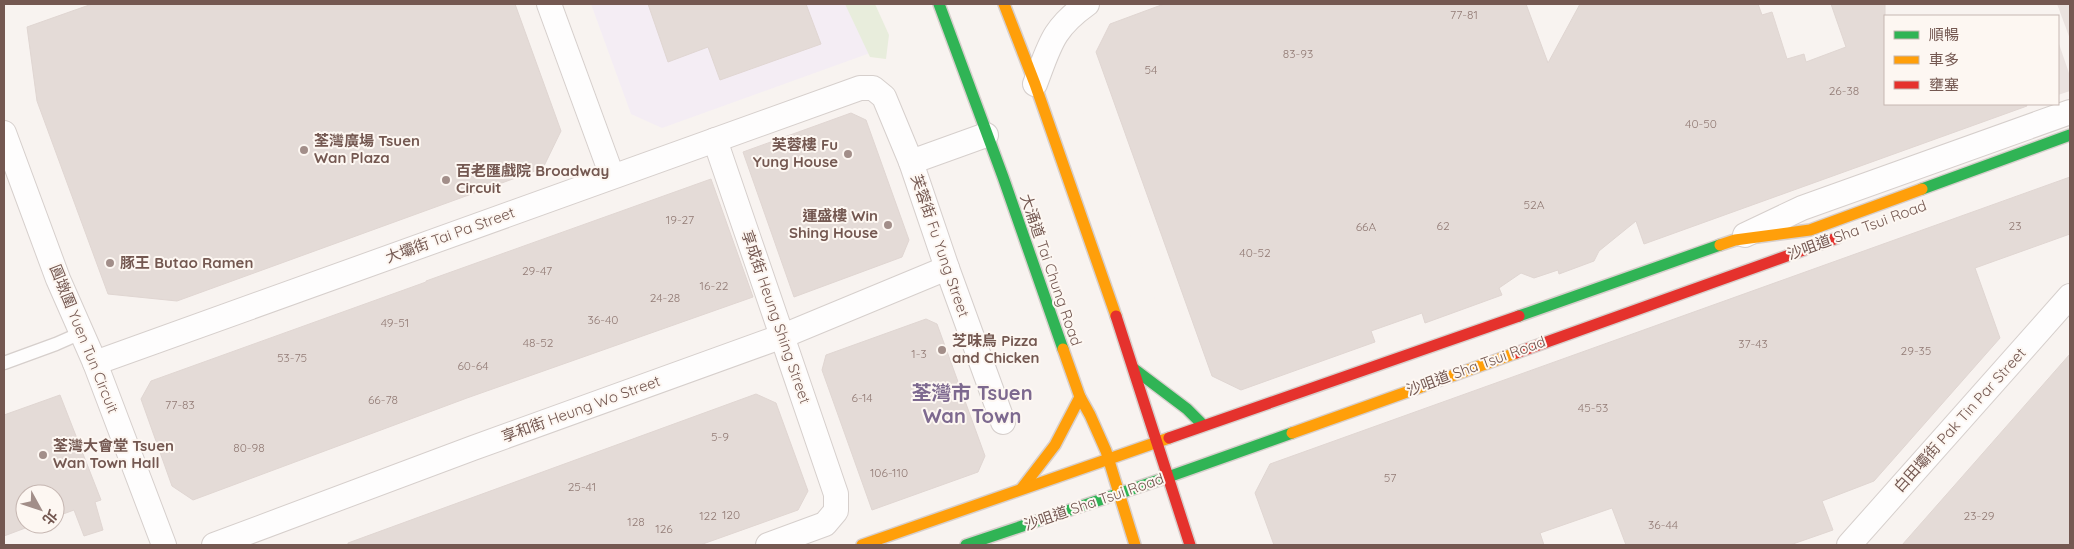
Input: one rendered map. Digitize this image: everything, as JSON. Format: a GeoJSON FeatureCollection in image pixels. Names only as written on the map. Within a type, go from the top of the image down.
{"type":"FeatureCollection","features":[{"type":"Feature","properties":{"kind":"main road","name":"大涌道 Tai Chung Road"},"geometry":{"type":"LineString","coordinates":[[939,4],[1080,397],[1095,422],[1109,457],[1118,493],[1135,545]]}},
{"type":"Feature","properties":{"kind":"main road"},"geometry":{"type":"LineString","coordinates":[[1004,4],[1035,84],[1134,369],[1155,442],[1190,545]]}},
{"type":"Feature","properties":{"kind":"main road","name":"沙咀道 Sha Tsui Road"},"geometry":{"type":"LineString","coordinates":[[862,545],[1055,478],[1109,457],[1735,240],[1810,230],[2070,135]]}},
{"type":"Feature","properties":{"kind":"main road","name":"沙咀道 Sha Tsui Road"},"geometry":{"type":"LineString","coordinates":[[966,545],[1168,477],[1845,235]]}},
{"type":"Feature","properties":{"kind":"main road"},"geometry":{"type":"LineString","coordinates":[[1134,369],[1187,409],[1203,425]]}},
{"type":"Feature","properties":{"kind":"main road"},"geometry":{"type":"LineString","coordinates":[[1021,490],[1047,459],[1066,427],[1080,397]]}},
{"type":"Feature","properties":{"kind":"main road"},"geometry":{"type":"LineString","coordinates":[[1195,480],[1215,459]]}},
{"type":"Feature","properties":{"kind":"main road"},"geometry":{"type":"LineString","coordinates":[[1177,508],[1186,494]]}},
{"type":"Feature","properties":{"kind":"street"},"geometry":{"type":"LineString","coordinates":[[549,4],[612,176]]}},
{"type":"Feature","properties":{"kind":"street"},"geometry":{"type":"LineString","coordinates":[[1035,84],[1054,35],[1069,17],[1087,4]]}},
{"type":"Feature","properties":{"kind":"street","name":"大壩街 Tai Pa Street"},"geometry":{"type":"LineString","coordinates":[[96,364],[860,88]]}},
{"type":"Feature","properties":{"kind":"street","name":"芙蓉街 Fu Yung Street"},"geometry":{"type":"LineString","coordinates":[[860,88],[873,88],[884,97],[911,162],[1003,422]]}},
{"type":"Feature","properties":{"kind":"street","name":"沙咀道 Sha Tsui Road"},"geometry":{"type":"LineString","coordinates":[[1735,240],[1802,208],[2070,112]]}},
{"type":"Feature","properties":{"kind":"street","name":"圓墩圍 Yuen Tun Circuit"},"geometry":{"type":"LineString","coordinates":[[4,133],[58,279],[96,364],[164,545]]}},
{"type":"Feature","properties":{"kind":"street"},"geometry":{"type":"LineString","coordinates":[[911,162],[986,135]]}},
{"type":"Feature","properties":{"kind":"street","name":"享成街 Heung Shing Street"},"geometry":{"type":"LineString","coordinates":[[715,140],[836,494],[836,511],[825,524],[768,545]]}},
{"type":"Feature","properties":{"kind":"street","name":"享和街 Heung Wo Street"},"geometry":{"type":"LineString","coordinates":[[214,545],[472,448],[783,336],[947,268]]}},
{"type":"Feature","properties":{"kind":"street","name":"白田壩街 Pak Tin Par Street"},"geometry":{"type":"LineString","coordinates":[[1849,545],[2070,296]]}},
{"type":"Feature","properties":{"kind":"lane"},"geometry":{"type":"LineString","coordinates":[[4,363],[81,333]]}},
{"type":"Feature","properties":{"kind":"shaded area"},"geometry":{"type":"Polygon","coordinates":[[[591,4],[852,4],[870,53],[662,128],[631,114],[591,4]]]}},
{"type":"Feature","properties":{"kind":"shaded area"},"geometry":{"type":"Polygon","coordinates":[[[2057,4],[2070,4],[2070,39],[2057,4]]]}},
{"type":"Feature","properties":{"kind":"shaded area"},"geometry":{"type":"Polygon","coordinates":[[[2059,44],[2070,76],[2070,91],[2059,95],[2059,44]]]}},
{"type":"Feature","properties":{"kind":"green space"},"geometry":{"type":"Polygon","coordinates":[[[845,4],[875,4],[889,35],[886,59],[870,57],[845,4]]]}},
{"type":"Feature","properties":{"kind":"pier"},"geometry":{"type":"Polygon","coordinates":[[[909,4],[1042,4],[1209,441],[1243,545],[1106,545],[924,50],[926,49],[909,4]]]}},
{"type":"Feature","properties":{"kind":"building","name":"荃灣廣場 Tsuen Wan Plaza"},"geometry":{"type":"Polygon","coordinates":[[[92,4],[515,4],[561,131],[543,168],[177,301],[108,294],[37,101],[27,27],[92,4]]]}},
{"type":"Feature","properties":{"kind":"building"},"geometry":{"type":"Polygon","coordinates":[[[648,4],[806,4],[821,44],[720,80],[708,47],[668,62],[648,4]]]}},
{"type":"Feature","properties":{"kind":"building"},"geometry":{"type":"Polygon","coordinates":[[[1164,4],[1526,4],[1548,63],[1580,4],[1758,4],[1762,15],[1772,12],[1787,59],[1804,54],[1806,62],[1846,47],[1831,4],[1885,4],[1884,105],[2027,106],[1644,244],[1636,221],[1599,251],[1594,261],[1559,274],[1558,270],[1534,278],[1521,273],[1499,288],[1502,295],[1425,323],[1422,313],[1371,331],[1375,342],[1241,390],[1212,376],[1096,52],[1110,24],[1164,4]]]}},
{"type":"Feature","properties":{"kind":"building"},"geometry":{"type":"Polygon","coordinates":[[[851,113],[866,120],[909,240],[902,257],[794,297],[743,152],[851,113]]]}},
{"type":"Feature","properties":{"kind":"building"},"geometry":{"type":"Polygon","coordinates":[[[2070,177],[2070,234],[1975,268],[2000,338],[1874,481],[1822,501],[1833,530],[1790,545],[1626,545],[1612,508],[1540,533],[1544,545],[1274,545],[1255,493],[1270,464],[2070,177]]]}},
{"type":"Feature","properties":{"kind":"building"},"geometry":{"type":"Polygon","coordinates":[[[711,179],[753,297],[467,398],[193,500],[172,486],[141,399],[151,381],[711,179]]]}},
{"type":"Feature","properties":{"kind":"building"},"geometry":{"type":"Polygon","coordinates":[[[926,319],[937,324],[985,456],[978,472],[872,510],[822,370],[826,355],[926,319]]]}},
{"type":"Feature","properties":{"kind":"building"},"geometry":{"type":"Polygon","coordinates":[[[2070,354],[2070,545],[1902,545],[1976,461],[2070,354]]]}},
{"type":"Feature","properties":{"kind":"building"},"geometry":{"type":"Polygon","coordinates":[[[756,394],[776,403],[808,491],[798,510],[700,545],[348,545],[348,543],[756,394]]]}},
{"type":"Feature","properties":{"kind":"building","name":"荃灣大會堂 Tsuen Wan Town Hall"},"geometry":{"type":"Polygon","coordinates":[[[60,395],[101,500],[95,502],[103,530],[84,536],[74,510],[65,513],[65,484],[15,484],[15,532],[4,536],[4,415],[60,395]]]}},
{"type":"Feature","properties":{"kind":"traffic: fast"},"geometry":{"type":"LineString","coordinates":[[939,4],[1003,177],[1063,349]]}},
{"type":"Feature","properties":{"kind":"traffic: fast"},"geometry":{"type":"LineString","coordinates":[[1922,189],[2070,135]]}},
{"type":"Feature","properties":{"kind":"traffic: fast"},"geometry":{"type":"LineString","coordinates":[[1519,316],[1720,245]]}},
{"type":"Feature","properties":{"kind":"traffic: fast"},"geometry":{"type":"LineString","coordinates":[[1134,369],[1187,409],[1203,425]]}},
{"type":"Feature","properties":{"kind":"traffic: fast"},"geometry":{"type":"LineString","coordinates":[[966,545],[1292,433]]}},
{"type":"Feature","properties":{"kind":"traffic: slow"},"geometry":{"type":"LineString","coordinates":[[1004,4],[1035,84],[1116,316]]}},
{"type":"Feature","properties":{"kind":"traffic: slow"},"geometry":{"type":"LineString","coordinates":[[1720,245],[1735,240],[1810,230],[1922,189]]}},
{"type":"Feature","properties":{"kind":"traffic: slow"},"geometry":{"type":"LineString","coordinates":[[1063,349],[1080,397],[1106,451],[1135,545]]}},
{"type":"Feature","properties":{"kind":"traffic: slow"},"geometry":{"type":"LineString","coordinates":[[1292,433],[1516,353]]}},
{"type":"Feature","properties":{"kind":"traffic: slow"},"geometry":{"type":"LineString","coordinates":[[1022,488],[1055,445],[1080,397]]}},
{"type":"Feature","properties":{"kind":"traffic: slow"},"geometry":{"type":"LineString","coordinates":[[862,545],[1169,438]]}},
{"type":"Feature","properties":{"kind":"traffic: jam"},"geometry":{"type":"LineString","coordinates":[[1516,353],[1837,238]]}},
{"type":"Feature","properties":{"kind":"traffic: jam"},"geometry":{"type":"LineString","coordinates":[[1116,316],[1190,545]]}},
{"type":"Feature","properties":{"kind":"traffic: jam"},"geometry":{"type":"LineString","coordinates":[[1169,438],[1519,316]]}},
{"type":"Feature","properties":{"kind":"place","name":"荃灣廣場 Tsuen Wan Plaza"},"geometry":{"type":"Point","coordinates":[304,150]}},
{"type":"Feature","properties":{"kind":"place","name":"芙蓉樓 Fu Yung House"},"geometry":{"type":"Point","coordinates":[848,154]}},
{"type":"Feature","properties":{"kind":"place","name":"百老匯戲院 Broadway Circuit"},"geometry":{"type":"Point","coordinates":[446,180]}},
{"type":"Feature","properties":{"kind":"place","name":"運盛樓 Win Shing House"},"geometry":{"type":"Point","coordinates":[888,225]}},
{"type":"Feature","properties":{"kind":"place","name":"豚王 Butao Ramen"},"geometry":{"type":"Point","coordinates":[110,263]}},
{"type":"Feature","properties":{"kind":"place","name":"芝味鳥 Pizza and Chicken"},"geometry":{"type":"Point","coordinates":[942,350]}},
{"type":"Feature","properties":{"kind":"place","name":"荃灣大會堂 Tsuen Wan Town Hall"},"geometry":{"type":"Point","coordinates":[43,455]}},
{"type":"Feature","properties":{"kind":"district","name":"荃灣市 Tsuen Wan Town"},"geometry":{"type":"Point","coordinates":[972,404]}}]}
